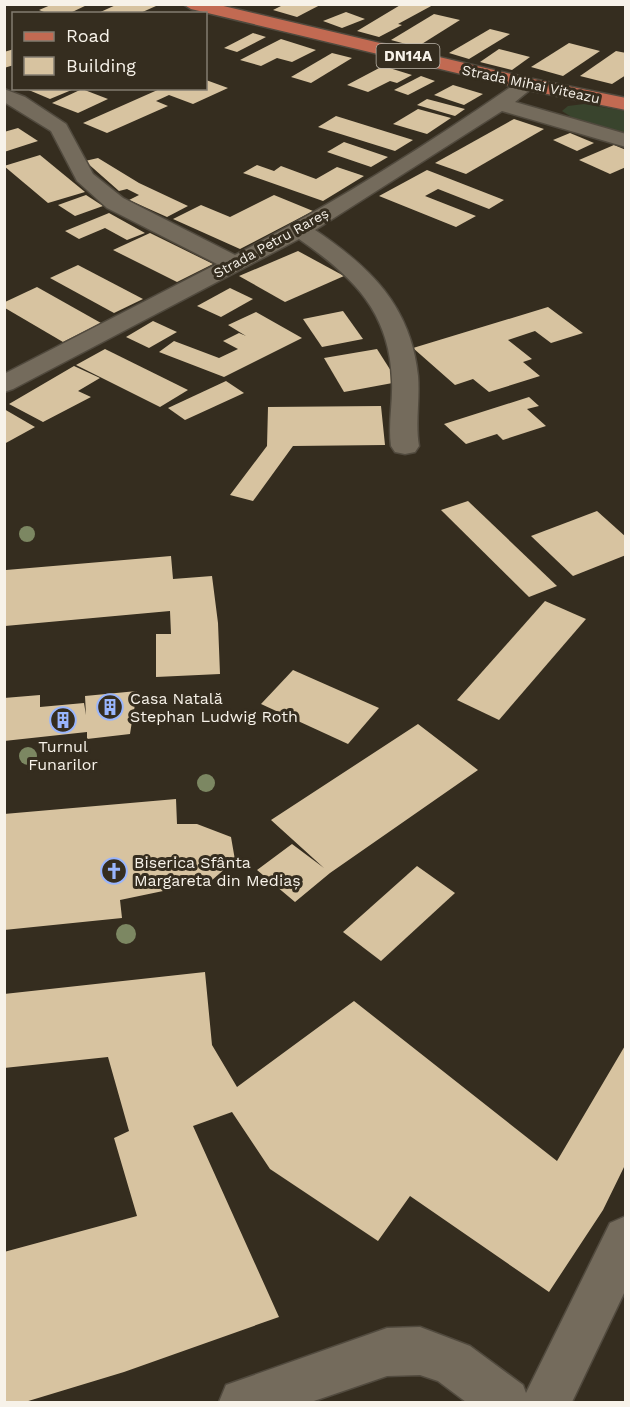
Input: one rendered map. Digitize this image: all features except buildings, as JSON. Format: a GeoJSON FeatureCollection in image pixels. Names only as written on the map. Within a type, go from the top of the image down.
{"type":"FeatureCollection","features":[{"type":"Feature","properties":{"kind":"main road","name":"Strada Mihai Viteazu"},"geometry":{"type":"LineString","coordinates":[[191,4],[528,84],[626,104]]}},
{"type":"Feature","properties":{"kind":"street","name":"Strada Petru Rareș"},"geometry":{"type":"LineString","coordinates":[[4,384],[300,230],[501,104],[528,84]]}},
{"type":"Feature","properties":{"kind":"street"},"geometry":{"type":"LineString","coordinates":[[4,95],[18,101],[59,128],[84,177],[114,203],[235,264]]}},
{"type":"Feature","properties":{"kind":"street","name":"Strada Mihai Viteazu"},"geometry":{"type":"LineString","coordinates":[[501,104],[626,141]]}},
{"type":"Feature","properties":{"kind":"street"},"geometry":{"type":"LineString","coordinates":[[300,230],[355,270],[380,300],[398,343],[405,377],[401,428],[405,446]]}},
{"type":"Feature","properties":{"kind":"street"},"geometry":{"type":"LineString","coordinates":[[547,1402],[626,1238]]}},
{"type":"Feature","properties":{"kind":"street"},"geometry":{"type":"LineString","coordinates":[[243,1402],[387,1352],[420,1351],[453,1363],[506,1402]]}},
{"type":"Feature","properties":{"kind":"green space"},"geometry":{"type":"Polygon","coordinates":[[[584,104],[625,111],[625,133],[576,120],[562,111],[568,106],[584,104]]]}},
{"type":"Feature","properties":{"kind":"place","name":"Casa Natală Stephan Ludwig Roth"},"geometry":{"type":"Point","coordinates":[110,707]}},
{"type":"Feature","properties":{"kind":"place","name":"Turnul Funarilor"},"geometry":{"type":"Point","coordinates":[63,720]}},
{"type":"Feature","properties":{"kind":"place","name":"Biserica Sfânta Margareta din Mediaș"},"geometry":{"type":"Point","coordinates":[114,871]}}]}
